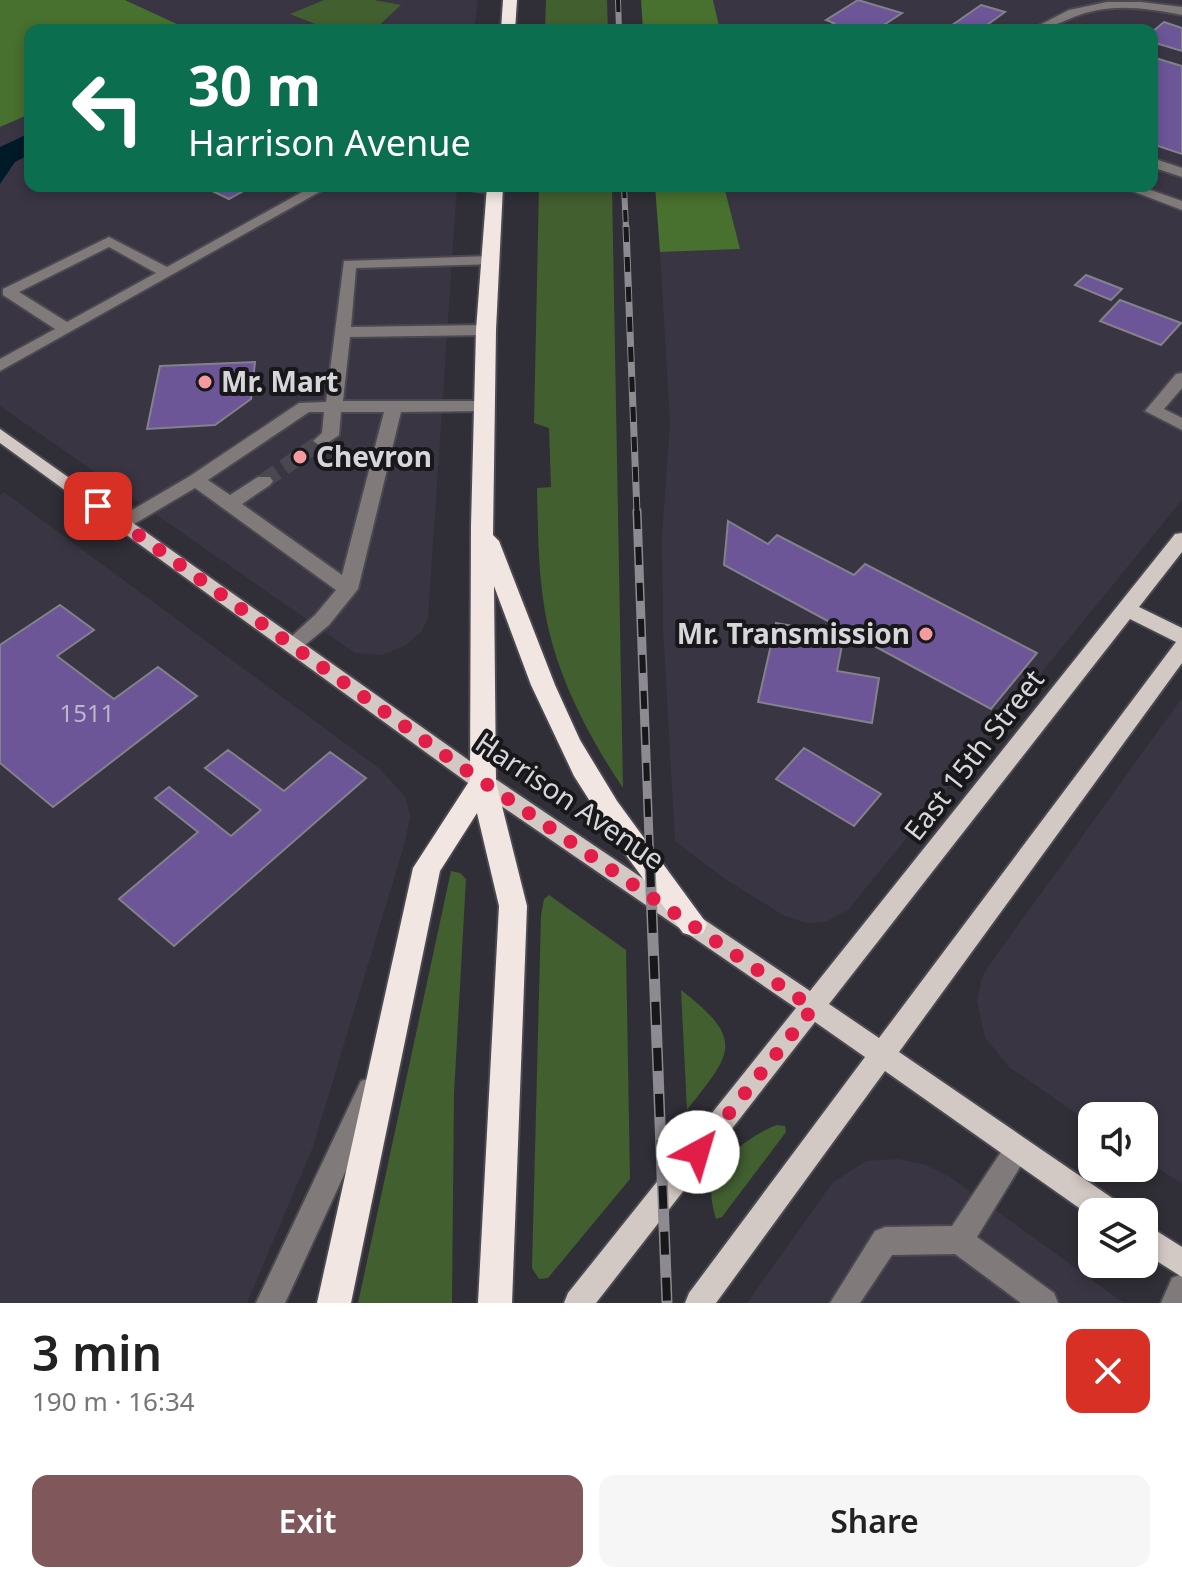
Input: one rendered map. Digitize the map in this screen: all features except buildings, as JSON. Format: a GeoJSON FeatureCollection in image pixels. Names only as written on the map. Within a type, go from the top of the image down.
{"type":"FeatureCollection","features":[{"type":"Feature","properties":{"kind":"highway"},"geometry":{"type":"LineString","coordinates":[[508,24],[510,0]]}},
{"type":"Feature","properties":{"kind":"highway"},"geometry":{"type":"LineString","coordinates":[[495,192],[486,330],[482,526],[483,782],[513,906],[495,1303]]}},
{"type":"Feature","properties":{"kind":"highway"},"geometry":{"type":"LineString","coordinates":[[482,526],[559,725],[591,783],[693,924]]}},
{"type":"Feature","properties":{"kind":"highway"},"geometry":{"type":"LineString","coordinates":[[334,1303],[427,868],[483,782]]}},
{"type":"Feature","properties":{"kind":"main road","name":"Harrison Avenue"},"geometry":{"type":"LineString","coordinates":[[0,435],[483,782],[1088,1198]]}},
{"type":"Feature","properties":{"kind":"main road","name":"East 15th Street"},"geometry":{"type":"LineString","coordinates":[[578,1303],[1182,539]]}},
{"type":"Feature","properties":{"kind":"main road"},"geometry":{"type":"LineString","coordinates":[[1127,609],[1182,637]]}},
{"type":"Feature","properties":{"kind":"main road"},"geometry":{"type":"LineString","coordinates":[[699,1303],[1182,648]]}},
{"type":"Feature","properties":{"kind":"main road"},"geometry":{"type":"LineString","coordinates":[[1158,1247],[1182,1263]]}},
{"type":"Feature","properties":{"kind":"street"},"geometry":{"type":"LineString","coordinates":[[1046,24],[1096,3],[1128,1],[1182,11]]}},
{"type":"Feature","properties":{"kind":"street"},"geometry":{"type":"LineString","coordinates":[[1158,164],[1182,173]]}},
{"type":"Feature","properties":{"kind":"street"},"geometry":{"type":"LineString","coordinates":[[0,366],[312,192]]}},
{"type":"Feature","properties":{"kind":"street"},"geometry":{"type":"LineString","coordinates":[[1143,192],[1182,206]]}},
{"type":"Feature","properties":{"kind":"street"},"geometry":{"type":"LineString","coordinates":[[67,329],[8,292],[109,241],[167,273]]}},
{"type":"Feature","properties":{"kind":"street"},"geometry":{"type":"LineString","coordinates":[[322,441],[330,435],[336,408],[349,264],[490,261]]}},
{"type":"Feature","properties":{"kind":"street"},"geometry":{"type":"LineString","coordinates":[[343,332],[486,330]]}},
{"type":"Feature","properties":{"kind":"street"},"geometry":{"type":"LineString","coordinates":[[1182,378],[1153,411],[1182,425]]}},
{"type":"Feature","properties":{"kind":"street"},"geometry":{"type":"LineString","coordinates":[[123,523],[196,480],[305,407],[485,406]]}},
{"type":"Feature","properties":{"kind":"street"},"geometry":{"type":"LineString","coordinates":[[292,645],[322,620],[348,589],[394,407]]}},
{"type":"Feature","properties":{"kind":"street"},"geometry":{"type":"LineString","coordinates":[[196,480],[348,589]]}},
{"type":"Feature","properties":{"kind":"street"},"geometry":{"type":"LineString","coordinates":[[230,504],[264,481]]}},
{"type":"Feature","properties":{"kind":"street"},"geometry":{"type":"LineString","coordinates":[[270,1303],[389,1050]]}},
{"type":"Feature","properties":{"kind":"street"},"geometry":{"type":"LineString","coordinates":[[959,1240],[1018,1149]]}},
{"type":"Feature","properties":{"kind":"street"},"geometry":{"type":"LineString","coordinates":[[844,1303],[885,1241],[959,1240],[1044,1303]]}},
{"type":"Feature","properties":{"kind":"street"},"geometry":{"type":"LineString","coordinates":[[1175,1303],[1182,1288]]}},
{"type":"Feature","properties":{"kind":"shaded area"},"geometry":{"type":"Polygon","coordinates":[[[125,0],[478,0],[475,24],[177,24],[125,0]]]}},
{"type":"Feature","properties":{"kind":"shaded area"},"geometry":{"type":"Polygon","coordinates":[[[713,0],[1182,0],[1182,500],[848,910],[825,922],[807,923],[783,915],[725,879],[675,841],[663,628],[662,535],[670,424],[660,252],[740,249],[726,192],[1158,192],[1158,24],[719,24],[713,0]]]}},
{"type":"Feature","properties":{"kind":"shaded area"},"geometry":{"type":"Polygon","coordinates":[[[24,117],[24,192],[457,192],[428,618],[421,632],[405,646],[382,655],[355,653],[0,406],[0,127],[24,117]]]}},
{"type":"Feature","properties":{"kind":"shaded area"},"geometry":{"type":"Polygon","coordinates":[[[4,492],[380,769],[406,798],[410,817],[405,842],[313,1147],[247,1303],[0,1303],[0,495],[4,492]]]}},
{"type":"Feature","properties":{"kind":"shaded area"},"geometry":{"type":"Polygon","coordinates":[[[1182,698],[1182,1184],[1158,1168],[1158,1102],[1078,1102],[1078,1114],[1009,1067],[985,1037],[977,1002],[982,977],[1182,698]]]}},
{"type":"Feature","properties":{"kind":"shaded area"},"geometry":{"type":"Polygon","coordinates":[[[898,1159],[926,1165],[950,1177],[1078,1270],[1078,1278],[1089,1278],[1124,1303],[747,1303],[832,1183],[866,1161],[898,1159]]]}},
{"type":"Feature","properties":{"kind":"green space"},"geometry":{"type":"Polygon","coordinates":[[[0,0],[125,0],[177,24],[24,24],[24,117],[0,127],[0,0]]]}},
{"type":"Feature","properties":{"kind":"green space"},"geometry":{"type":"Polygon","coordinates":[[[324,0],[374,0],[401,5],[380,24],[315,24],[290,14],[324,0]]]}},
{"type":"Feature","properties":{"kind":"green space"},"geometry":{"type":"Polygon","coordinates":[[[546,0],[607,0],[608,24],[545,24],[546,0]]]}},
{"type":"Feature","properties":{"kind":"green space"},"geometry":{"type":"Polygon","coordinates":[[[641,0],[713,0],[719,24],[643,24],[641,0]]]}},
{"type":"Feature","properties":{"kind":"green space"},"geometry":{"type":"Polygon","coordinates":[[[539,192],[612,192],[623,788],[588,729],[552,644],[539,555],[537,488],[551,487],[549,428],[534,423],[539,192]]]}},
{"type":"Feature","properties":{"kind":"green space"},"geometry":{"type":"Polygon","coordinates":[[[655,192],[726,192],[740,249],[660,252],[655,192]]]}},
{"type":"Feature","properties":{"kind":"green space"},"geometry":{"type":"Polygon","coordinates":[[[451,871],[460,873],[466,879],[454,1094],[452,1303],[358,1303],[451,871]]]}},
{"type":"Feature","properties":{"kind":"green space"},"geometry":{"type":"Polygon","coordinates":[[[549,895],[626,950],[630,1179],[548,1278],[539,1279],[532,1268],[541,915],[544,899],[549,895]]]}},
{"type":"Feature","properties":{"kind":"green space"},"geometry":{"type":"Polygon","coordinates":[[[681,990],[716,1022],[725,1047],[714,1074],[687,1110],[681,990]]]}},
{"type":"Feature","properties":{"kind":"green space"},"geometry":{"type":"Polygon","coordinates":[[[777,1125],[785,1126],[786,1132],[722,1217],[716,1219],[711,1191],[717,1173],[739,1147],[777,1125]]]}},
{"type":"Feature","properties":{"kind":"water"},"geometry":{"type":"Polygon","coordinates":[[[24,136],[24,157],[15,162],[0,184],[0,147],[24,136]]]}},
{"type":"Feature","properties":{"kind":"tunnel"},"geometry":{"type":"LineString","coordinates":[[264,481],[322,441]]}},
{"type":"Feature","properties":{"kind":"railway"},"geometry":{"type":"LineString","coordinates":[[618,0],[619,24]]}},
{"type":"Feature","properties":{"kind":"railway"},"geometry":{"type":"LineString","coordinates":[[624,192],[626,229]]}},
{"type":"Feature","properties":{"kind":"railway"},"geometry":{"type":"LineString","coordinates":[[626,227],[637,513]]}},
{"type":"Feature","properties":{"kind":"railway"},"geometry":{"type":"LineString","coordinates":[[637,511],[650,866]]}},
{"type":"Feature","properties":{"kind":"railway"},"geometry":{"type":"LineString","coordinates":[[650,864],[667,1303]]}},
{"type":"Feature","properties":{"kind":"place","name":"Mr. Mart"},"geometry":{"type":"Point","coordinates":[205,382]}},
{"type":"Feature","properties":{"kind":"place","name":"Chevron"},"geometry":{"type":"Point","coordinates":[300,457]}},
{"type":"Feature","properties":{"kind":"place","name":"Mr. Transmission"},"geometry":{"type":"Point","coordinates":[926,634]}},
{"type":"Feature","properties":{"kind":"route"},"geometry":{"type":"LineString","coordinates":[[98,506],[460,766],[653,895],[813,1008],[698,1152]]}}]}
